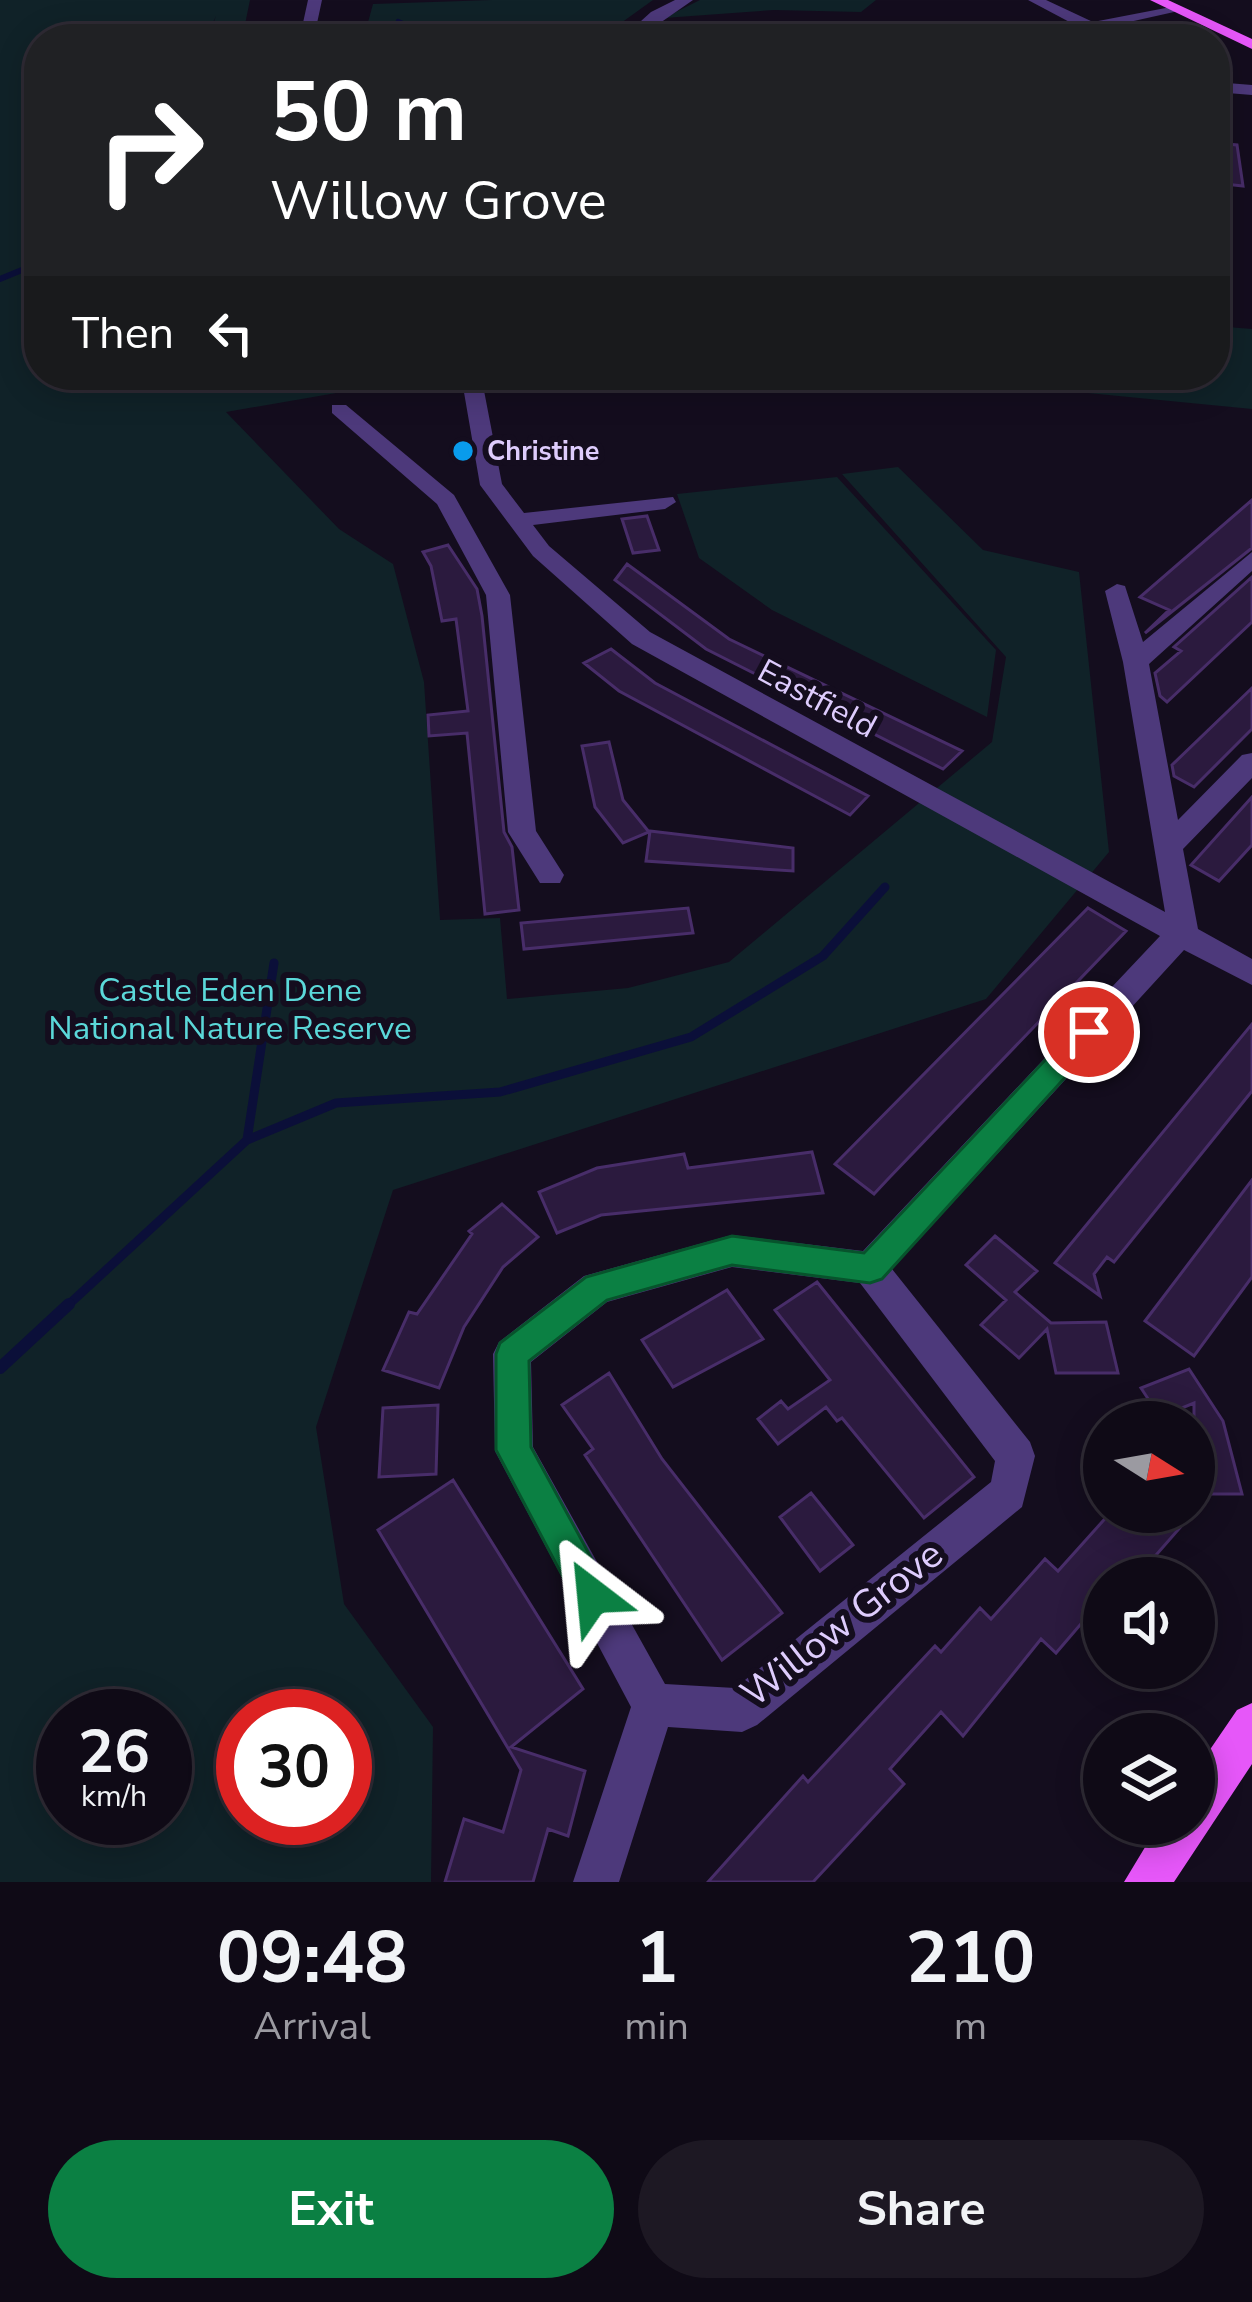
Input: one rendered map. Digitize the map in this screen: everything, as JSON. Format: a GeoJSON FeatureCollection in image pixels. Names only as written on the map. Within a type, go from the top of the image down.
{"type":"FeatureCollection","features":[{"type":"Feature","properties":{"kind":"main road"},"geometry":{"type":"LineString","coordinates":[[1157,0],[1206,24]]}},
{"type":"Feature","properties":{"kind":"main road"},"geometry":{"type":"LineString","coordinates":[[1215,1780],[1252,1725]]}},
{"type":"Feature","properties":{"kind":"main road"},"geometry":{"type":"LineString","coordinates":[[1147,1882],[1172,1845]]}},
{"type":"Feature","properties":{"kind":"street"},"geometry":{"type":"LineString","coordinates":[[646,24],[686,0]]}},
{"type":"Feature","properties":{"kind":"street"},"geometry":{"type":"LineString","coordinates":[[1035,0],[1084,24]]}},
{"type":"Feature","properties":{"kind":"street"},"geometry":{"type":"LineString","coordinates":[[1105,24],[1176,10]]}},
{"type":"Feature","properties":{"kind":"street"},"geometry":{"type":"LineString","coordinates":[[446,500],[490,485],[474,390]]}},
{"type":"Feature","properties":{"kind":"street"},"geometry":{"type":"LineString","coordinates":[[339,409],[446,500],[498,595],[522,832],[550,875]]}},
{"type":"Feature","properties":{"kind":"street","name":"Eastfield"},"geometry":{"type":"LineString","coordinates":[[490,485],[541,551],[667,657],[1183,931],[1252,973]]}},
{"type":"Feature","properties":{"kind":"street"},"geometry":{"type":"LineString","coordinates":[[520,520],[664,502]]}},
{"type":"Feature","properties":{"kind":"street"},"geometry":{"type":"LineString","coordinates":[[1136,662],[1252,559]]}},
{"type":"Feature","properties":{"kind":"street"},"geometry":{"type":"LineString","coordinates":[[596,1882],[653,1705],[514,1450],[512,1354],[598,1288],[732,1250],[870,1268],[1183,931],[1136,662],[1117,591]]}},
{"type":"Feature","properties":{"kind":"street"},"geometry":{"type":"LineString","coordinates":[[1167,848],[1252,762]]}},
{"type":"Feature","properties":{"kind":"street","name":"Willow Grove"},"geometry":{"type":"LineString","coordinates":[[653,1705],[742,1710],[1008,1492],[1016,1456],[870,1268]]}},
{"type":"Feature","properties":{"kind":"green space","name":"Castle Eden Dene National Nature Reserve"},"geometry":{"type":"Polygon","coordinates":[[[0,0],[250,0],[245,24],[213,24],[216,16],[212,24],[24,24],[24,390],[353,390],[226,412],[339,529],[393,564],[424,682],[440,920],[500,918],[507,999],[628,988],[729,962],[992,742],[1006,657],[842,474],[898,467],[983,550],[1079,572],[1109,852],[986,999],[393,1190],[316,1427],[344,1604],[433,1727],[431,1882],[0,1882],[0,0]]]}},
{"type":"Feature","properties":{"kind":"green space"},"geometry":{"type":"Polygon","coordinates":[[[653,0],[617,24],[368,24],[373,4],[653,0]]]}},
{"type":"Feature","properties":{"kind":"green space"},"geometry":{"type":"Polygon","coordinates":[[[700,0],[876,0],[861,12],[774,10],[664,18],[700,0]]]}},
{"type":"Feature","properties":{"kind":"green space"},"geometry":{"type":"Polygon","coordinates":[[[1230,327],[1252,329],[1252,409],[1057,390],[1230,390],[1230,327]]]}},
{"type":"Feature","properties":{"kind":"green space"},"geometry":{"type":"Polygon","coordinates":[[[837,477],[996,650],[987,717],[772,610],[699,558],[677,494],[837,477]]]}},
{"type":"Feature","properties":{"kind":"building"},"geometry":{"type":"Polygon","coordinates":[[[1230,144],[1237,145],[1243,186],[1230,185],[1230,144]]]}},
{"type":"Feature","properties":{"kind":"building"},"geometry":{"type":"Polygon","coordinates":[[[1252,500],[1252,548],[1145,633],[1169,610],[1140,597],[1252,500]]]}},
{"type":"Feature","properties":{"kind":"building"},"geometry":{"type":"Polygon","coordinates":[[[647,516],[659,550],[633,553],[622,519],[647,516]]]}},
{"type":"Feature","properties":{"kind":"building"},"geometry":{"type":"Polygon","coordinates":[[[448,545],[477,589],[504,832],[512,847],[519,910],[485,914],[467,733],[429,736],[428,715],[468,711],[456,619],[442,621],[431,566],[423,552],[448,545]]]}},
{"type":"Feature","properties":{"kind":"building"},"geometry":{"type":"Polygon","coordinates":[[[627,564],[729,639],[962,751],[943,769],[706,649],[615,580],[627,564]]]}},
{"type":"Feature","properties":{"kind":"building"},"geometry":{"type":"Polygon","coordinates":[[[1252,577],[1252,622],[1167,702],[1160,696],[1155,673],[1181,651],[1174,647],[1252,577]]]}},
{"type":"Feature","properties":{"kind":"building"},"geometry":{"type":"Polygon","coordinates":[[[611,649],[655,683],[868,796],[850,815],[619,691],[584,663],[611,649]]]}},
{"type":"Feature","properties":{"kind":"building"},"geometry":{"type":"Polygon","coordinates":[[[1252,688],[1252,729],[1194,787],[1174,776],[1172,765],[1252,688]]]}},
{"type":"Feature","properties":{"kind":"building"},"geometry":{"type":"Polygon","coordinates":[[[609,742],[623,800],[649,832],[623,843],[595,807],[582,746],[609,742]]]}},
{"type":"Feature","properties":{"kind":"building"},"geometry":{"type":"Polygon","coordinates":[[[1252,797],[1252,845],[1219,881],[1191,865],[1252,797]]]}},
{"type":"Feature","properties":{"kind":"building"},"geometry":{"type":"Polygon","coordinates":[[[650,831],[793,848],[793,871],[646,861],[650,831]]]}},
{"type":"Feature","properties":{"kind":"building"},"geometry":{"type":"Polygon","coordinates":[[[688,908],[693,933],[524,949],[521,923],[688,908]]]}},
{"type":"Feature","properties":{"kind":"building"},"geometry":{"type":"Polygon","coordinates":[[[1088,908],[1126,931],[874,1194],[835,1164],[1088,908]]]}},
{"type":"Feature","properties":{"kind":"building"},"geometry":{"type":"Polygon","coordinates":[[[1252,1024],[1252,1091],[1114,1262],[1107,1257],[1094,1274],[1100,1296],[1055,1263],[1252,1024]]]}},
{"type":"Feature","properties":{"kind":"building"},"geometry":{"type":"Polygon","coordinates":[[[812,1152],[823,1193],[601,1215],[557,1233],[539,1192],[597,1168],[684,1154],[688,1168],[812,1152]]]}},
{"type":"Feature","properties":{"kind":"building"},"geometry":{"type":"Polygon","coordinates":[[[1252,1180],[1252,1277],[1194,1356],[1145,1321],[1252,1180]]]}},
{"type":"Feature","properties":{"kind":"building"},"geometry":{"type":"Polygon","coordinates":[[[502,1204],[538,1237],[503,1267],[464,1327],[439,1388],[383,1370],[409,1312],[417,1314],[472,1234],[469,1231],[502,1204]]]}},
{"type":"Feature","properties":{"kind":"building"},"geometry":{"type":"Polygon","coordinates":[[[995,1236],[1037,1271],[1015,1292],[1051,1323],[1106,1322],[1118,1373],[1056,1373],[1047,1329],[1019,1358],[981,1325],[1006,1300],[966,1265],[995,1236]]]}},
{"type":"Feature","properties":{"kind":"building"},"geometry":{"type":"Polygon","coordinates":[[[817,1282],[974,1477],[924,1518],[842,1418],[837,1421],[826,1407],[778,1444],[758,1419],[781,1401],[788,1409],[830,1380],[775,1310],[817,1282]]]}},
{"type":"Feature","properties":{"kind":"building"},"geometry":{"type":"Polygon","coordinates":[[[727,1290],[763,1339],[673,1387],[642,1340],[727,1290]]]}},
{"type":"Feature","properties":{"kind":"building"},"geometry":{"type":"Polygon","coordinates":[[[1189,1369],[1210,1401],[1150,1401],[1141,1388],[1189,1369]]]}},
{"type":"Feature","properties":{"kind":"building"},"geometry":{"type":"Polygon","coordinates":[[[609,1373],[662,1459],[782,1613],[722,1660],[585,1455],[593,1449],[562,1405],[609,1373]]]}},
{"type":"Feature","properties":{"kind":"building"},"geometry":{"type":"Polygon","coordinates":[[[438,1405],[436,1474],[379,1477],[383,1408],[438,1405]]]}},
{"type":"Feature","properties":{"kind":"building"},"geometry":{"type":"Polygon","coordinates":[[[1215,1409],[1223,1421],[1242,1494],[1215,1494],[1215,1409]]]}},
{"type":"Feature","properties":{"kind":"building"},"geometry":{"type":"Polygon","coordinates":[[[453,1480],[583,1689],[511,1747],[585,1771],[568,1836],[548,1829],[533,1882],[445,1882],[464,1819],[503,1832],[521,1770],[378,1530],[453,1480]]]}},
{"type":"Feature","properties":{"kind":"building"},"geometry":{"type":"Polygon","coordinates":[[[811,1493],[853,1545],[820,1571],[780,1517],[811,1493]]]}},
{"type":"Feature","properties":{"kind":"building"},"geometry":{"type":"Polygon","coordinates":[[[1092,1533],[1175,1533],[1154,1557],[1083,1557],[1083,1622],[1056,1653],[1041,1639],[963,1736],[941,1712],[890,1769],[904,1784],[813,1882],[708,1882],[803,1776],[808,1782],[935,1646],[941,1652],[980,1608],[991,1619],[1045,1559],[1058,1571],[1092,1533]]]}},
{"type":"Feature","properties":{"kind":"waterway"},"geometry":{"type":"LineString","coordinates":[[398,21],[405,24]]}},
{"type":"Feature","properties":{"kind":"waterway"},"geometry":{"type":"LineString","coordinates":[[0,279],[24,269]]}},
{"type":"Feature","properties":{"kind":"waterway"},"geometry":{"type":"LineString","coordinates":[[247,1140],[336,1103],[500,1092],[691,1037],[823,956],[885,887]]}},
{"type":"Feature","properties":{"kind":"waterway"},"geometry":{"type":"LineString","coordinates":[[247,1140],[274,963]]}},
{"type":"Feature","properties":{"kind":"waterway"},"geometry":{"type":"LineString","coordinates":[[66,1307],[247,1140]]}},
{"type":"Feature","properties":{"kind":"waterway"},"geometry":{"type":"LineString","coordinates":[[0,1368],[69,1304]]}},
{"type":"Feature","properties":{"kind":"place","name":"Christine"},"geometry":{"type":"Point","coordinates":[463,451]}},
{"type":"Feature","properties":{"kind":"route"},"geometry":{"type":"LineString","coordinates":[[593,1596],[514,1450],[512,1354],[598,1288],[732,1250],[870,1268],[1089,1032]]}}]}
